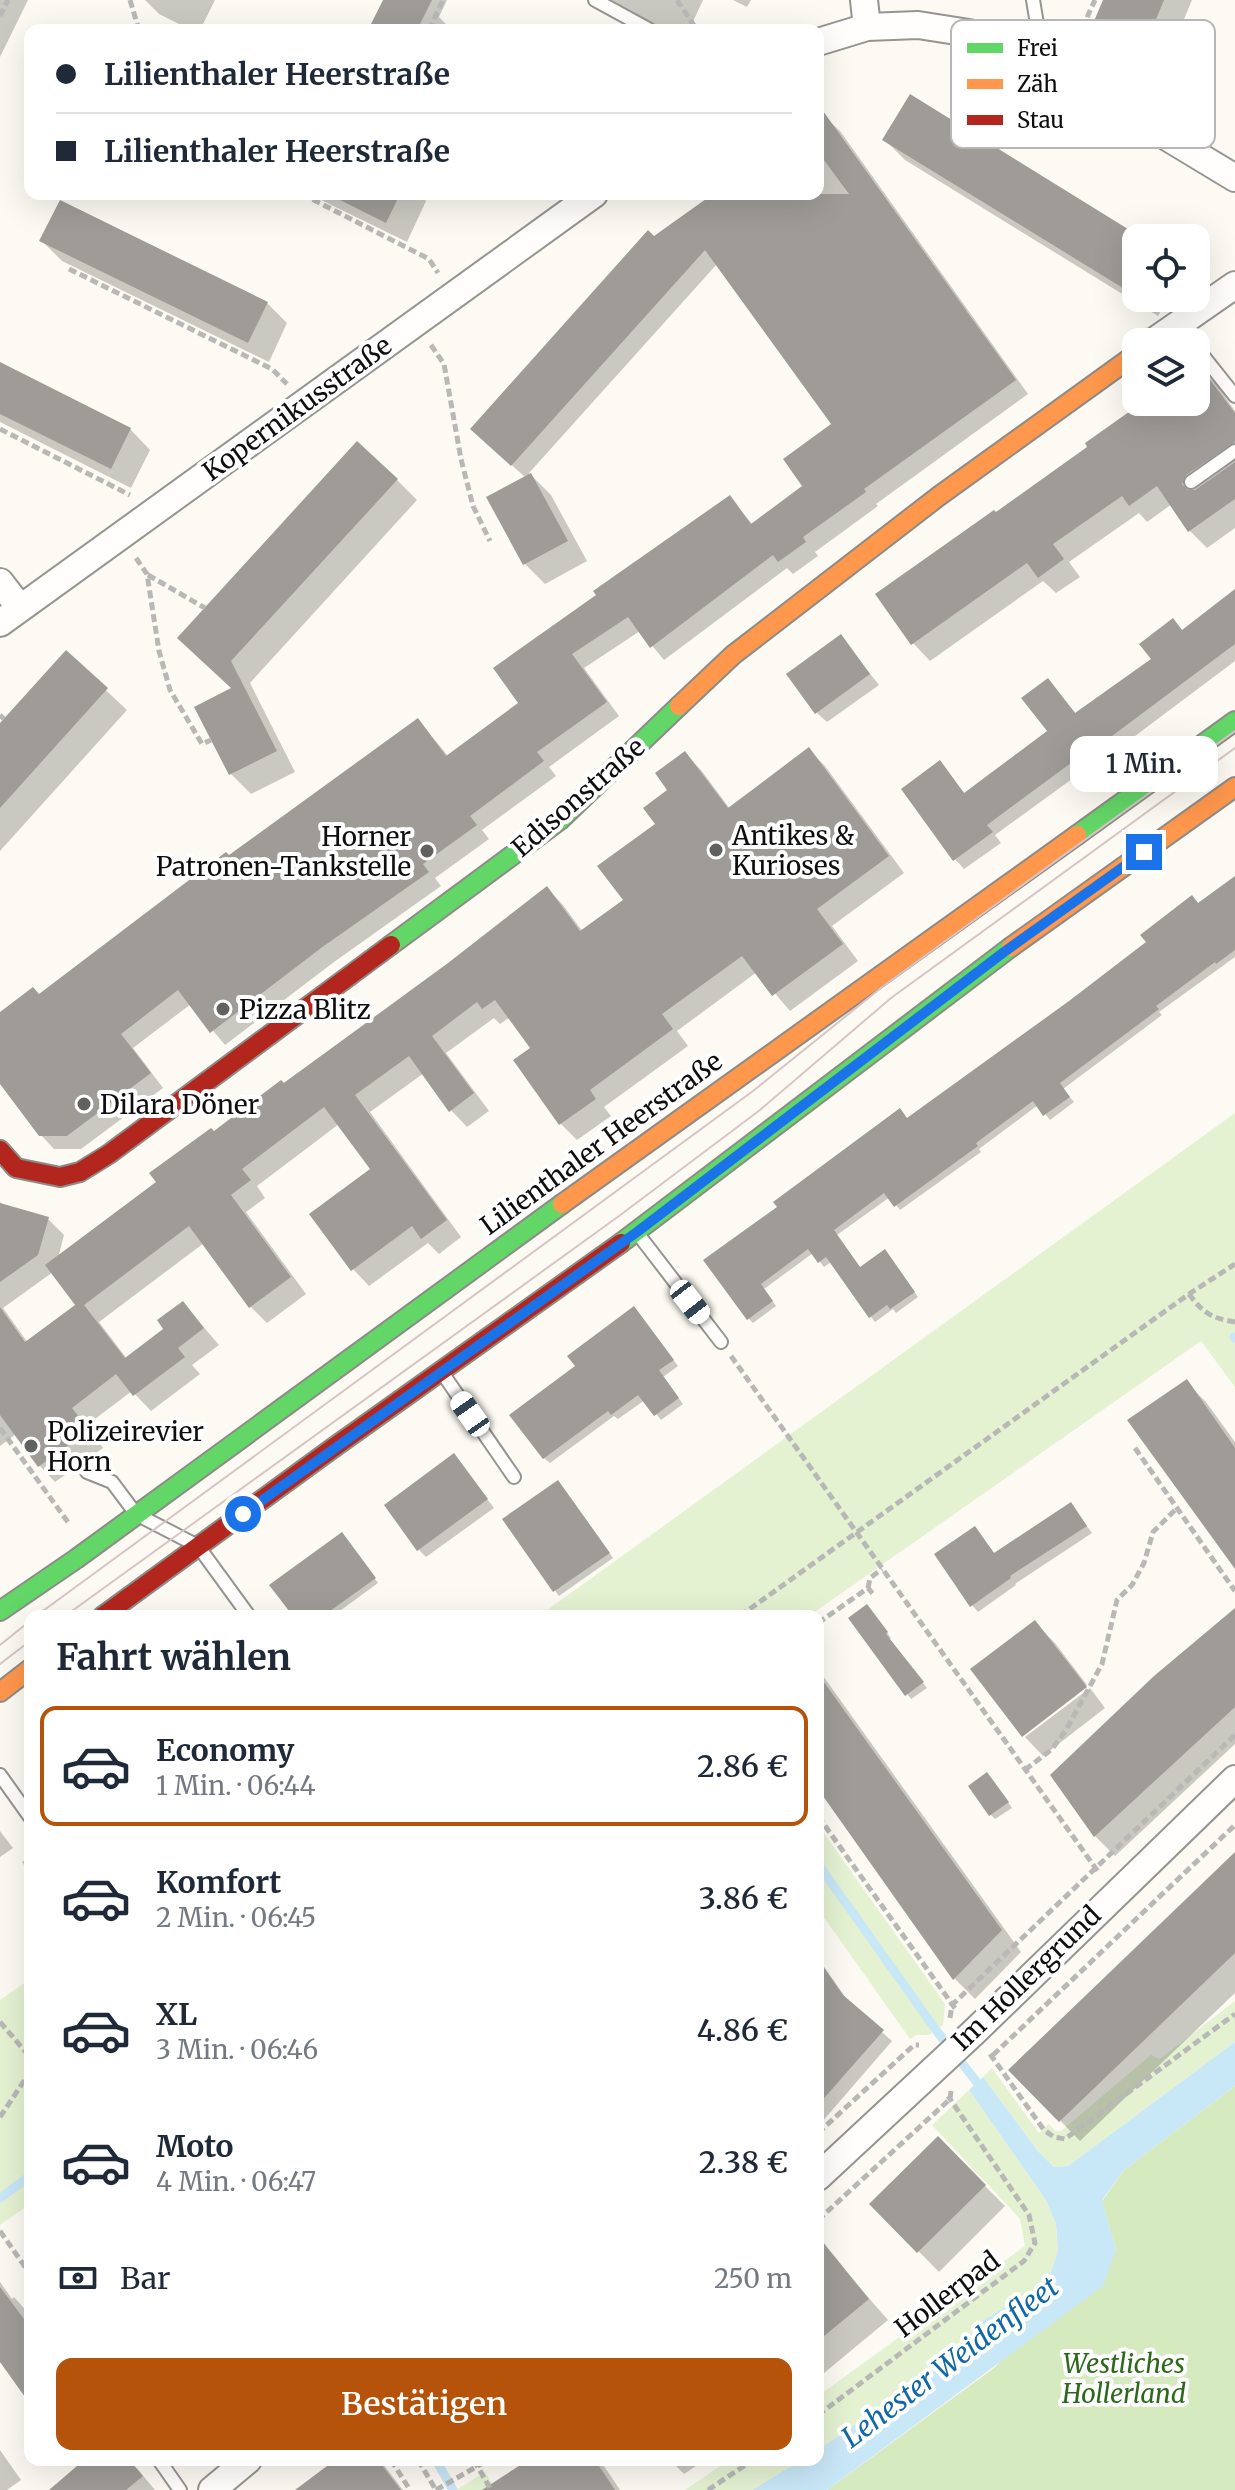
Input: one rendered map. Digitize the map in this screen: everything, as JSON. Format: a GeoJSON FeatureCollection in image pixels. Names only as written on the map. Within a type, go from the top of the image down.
{"type":"FeatureCollection","features":[{"type":"Feature","properties":{"kind":"main road","name":"Edisonstraße"},"geometry":{"type":"LineString","coordinates":[[0,1150],[16,1168],[60,1177],[80,1172],[109,1154],[560,820],[733,655],[939,496],[1122,364]]}},
{"type":"Feature","properties":{"kind":"main road","name":"Lilienthaler Heerstraße"},"geometry":{"type":"LineString","coordinates":[[0,1611],[725,1085],[865,989],[1235,721]]}},
{"type":"Feature","properties":{"kind":"main road"},"geometry":{"type":"LineString","coordinates":[[111,1610],[637,1232],[1004,952],[1235,787]]}},
{"type":"Feature","properties":{"kind":"main road"},"geometry":{"type":"LineString","coordinates":[[0,1692],[24,1674]]}},
{"type":"Feature","properties":{"kind":"street"},"geometry":{"type":"LineString","coordinates":[[864,0],[867,27]]}},
{"type":"Feature","properties":{"kind":"street"},"geometry":{"type":"LineString","coordinates":[[824,40],[867,27],[918,25],[951,29]]}},
{"type":"Feature","properties":{"kind":"street"},"geometry":{"type":"LineString","coordinates":[[1185,148],[1235,178]]}},
{"type":"Feature","properties":{"kind":"street","name":"Kopernikusstraße"},"geometry":{"type":"LineString","coordinates":[[10,616],[585,200]]}},
{"type":"Feature","properties":{"kind":"street"},"geometry":{"type":"LineString","coordinates":[[1190,328],[1235,285]]}},
{"type":"Feature","properties":{"kind":"street"},"geometry":{"type":"LineString","coordinates":[[0,582],[10,616]]}},
{"type":"Feature","properties":{"kind":"street","name":"Im Hollergrund"},"geometry":{"type":"LineString","coordinates":[[824,2171],[940,2061],[962,2034],[1235,1779]]}},
{"type":"Feature","properties":{"kind":"street"},"geometry":{"type":"LineString","coordinates":[[212,2490],[241,2466]]}},
{"type":"Feature","properties":{"kind":"lane"},"geometry":{"type":"LineString","coordinates":[[595,0],[639,24]]}},
{"type":"Feature","properties":{"kind":"lane"},"geometry":{"type":"LineString","coordinates":[[1033,0],[1036,20]]}},
{"type":"Feature","properties":{"kind":"lane"},"geometry":{"type":"LineString","coordinates":[[1210,365],[1235,396]]}},
{"type":"Feature","properties":{"kind":"lane"},"geometry":{"type":"LineString","coordinates":[[1191,482],[1235,451]]}},
{"type":"Feature","properties":{"kind":"lane"},"geometry":{"type":"LineString","coordinates":[[637,1232],[721,1342]]}},
{"type":"Feature","properties":{"kind":"lane"},"geometry":{"type":"LineString","coordinates":[[441,1372],[514,1477]]}},
{"type":"Feature","properties":{"kind":"lane"},"geometry":{"type":"LineString","coordinates":[[87,1472],[112,1482],[136,1514],[198,1546],[245,1610]]}},
{"type":"Feature","properties":{"kind":"lane"},"geometry":{"type":"LineString","coordinates":[[0,1775],[24,1809]]}},
{"type":"Feature","properties":{"kind":"lane"},"geometry":{"type":"LineString","coordinates":[[163,2466],[180,2490]]}},
{"type":"Feature","properties":{"kind":"path"},"geometry":{"type":"LineString","coordinates":[[0,16],[8,0]]}},
{"type":"Feature","properties":{"kind":"path"},"geometry":{"type":"LineString","coordinates":[[130,0],[137,24]]}},
{"type":"Feature","properties":{"kind":"path"},"geometry":{"type":"LineString","coordinates":[[432,24],[443,0]]}},
{"type":"Feature","properties":{"kind":"path"},"geometry":{"type":"LineString","coordinates":[[677,0],[693,24]]}},
{"type":"Feature","properties":{"kind":"path"},"geometry":{"type":"LineString","coordinates":[[1087,20],[1095,0]]}},
{"type":"Feature","properties":{"kind":"path"},"geometry":{"type":"LineString","coordinates":[[314,200],[429,259],[452,294]]}},
{"type":"Feature","properties":{"kind":"path"},"geometry":{"type":"LineString","coordinates":[[69,269],[272,369],[305,402]]}},
{"type":"Feature","properties":{"kind":"path"},"geometry":{"type":"LineString","coordinates":[[415,322],[444,364],[473,506],[490,541]]}},
{"type":"Feature","properties":{"kind":"path"},"geometry":{"type":"LineString","coordinates":[[0,429],[118,488],[154,511]]}},
{"type":"Feature","properties":{"kind":"path"},"geometry":{"type":"LineString","coordinates":[[120,536],[147,574],[205,608]]}},
{"type":"Feature","properties":{"kind":"path"},"geometry":{"type":"LineString","coordinates":[[147,574],[159,651],[170,690],[202,744],[211,740]]}},
{"type":"Feature","properties":{"kind":"path"},"geometry":{"type":"LineString","coordinates":[[748,1610],[1235,1264]]}},
{"type":"Feature","properties":{"kind":"path"},"geometry":{"type":"LineString","coordinates":[[1189,1294],[1201,1310],[1219,1319],[1235,1322]]}},
{"type":"Feature","properties":{"kind":"path"},"geometry":{"type":"LineString","coordinates":[[721,1342],[1115,1892]]}},
{"type":"Feature","properties":{"kind":"path"},"geometry":{"type":"LineString","coordinates":[[0,1428],[73,1529]]}},
{"type":"Feature","properties":{"kind":"path"},"geometry":{"type":"LineString","coordinates":[[1135,1448],[1235,1591]]}},
{"type":"Feature","properties":{"kind":"path"},"geometry":{"type":"LineString","coordinates":[[1025,1770],[1052,1749],[1073,1717],[1102,1664],[1117,1600],[1132,1585],[1144,1563],[1153,1532],[1177,1508]]}},
{"type":"Feature","properties":{"kind":"path"},"geometry":{"type":"LineString","coordinates":[[824,1619],[868,1588],[870,1578],[882,1569]]}},
{"type":"Feature","properties":{"kind":"path"},"geometry":{"type":"LineString","coordinates":[[868,1588],[873,1594]]}},
{"type":"Feature","properties":{"kind":"path"},"geometry":{"type":"LineString","coordinates":[[952,2005],[1235,1735]]}},
{"type":"Feature","properties":{"kind":"path"},"geometry":{"type":"LineString","coordinates":[[824,1824],[952,2005],[962,2034]]}},
{"type":"Feature","properties":{"kind":"path"},"geometry":{"type":"LineString","coordinates":[[1235,1825],[991,2056],[1044,2130],[1054,2137],[1065,2139],[1235,2014]]}},
{"type":"Feature","properties":{"kind":"path"},"geometry":{"type":"LineString","coordinates":[[952,2005],[962,2034]]}},
{"type":"Feature","properties":{"kind":"path"},"geometry":{"type":"LineString","coordinates":[[0,2022],[24,2050]]}},
{"type":"Feature","properties":{"kind":"path"},"geometry":{"type":"LineString","coordinates":[[824,2128],[914,2045]]}},
{"type":"Feature","properties":{"kind":"path"},"geometry":{"type":"LineString","coordinates":[[0,2117],[24,2081]]}},
{"type":"Feature","properties":{"kind":"path","name":"Hollerpad"},"geometry":{"type":"LineString","coordinates":[[824,2214],[950,2099],[1029,2215],[1035,2243],[1024,2261],[824,2411]]}},
{"type":"Feature","properties":{"kind":"path"},"geometry":{"type":"LineString","coordinates":[[0,2231],[24,2265]]}},
{"type":"Feature","properties":{"kind":"path"},"geometry":{"type":"LineString","coordinates":[[395,2466],[410,2490]]}},
{"type":"Feature","properties":{"kind":"path"},"geometry":{"type":"LineString","coordinates":[[422,2466],[437,2490],[473,2466]]}},
{"type":"Feature","properties":{"kind":"path"},"geometry":{"type":"LineString","coordinates":[[478,2466],[491,2490]]}},
{"type":"Feature","properties":{"kind":"path"},"geometry":{"type":"LineString","coordinates":[[708,2490],[744,2466]]}},
{"type":"Feature","properties":{"kind":"green space"},"geometry":{"type":"Polygon","coordinates":[[[1235,1113],[1235,1387],[1201,1341],[818,1610],[547,1610],[1235,1113]]]}},
{"type":"Feature","properties":{"kind":"green space"},"geometry":{"type":"Polygon","coordinates":[[[824,1833],[945,2004],[943,2025],[929,2035],[917,2035],[910,2039],[824,1917],[824,1833]]]}},
{"type":"Feature","properties":{"kind":"green space"},"geometry":{"type":"Polygon","coordinates":[[[24,1983],[24,2208],[0,2225],[0,2000],[24,1983]]]}},
{"type":"Feature","properties":{"kind":"green space"},"geometry":{"type":"Polygon","coordinates":[[[1235,2001],[1235,2042],[1068,2166],[1054,2167],[1038,2151],[983,2077],[992,2068],[1039,2133],[1049,2124],[1055,2131],[1061,2131],[1151,2055],[1160,2059],[1235,2001]]]}},
{"type":"Feature","properties":{"kind":"green space","name":"Westliches Hollerland"},"geometry":{"type":"Polygon","coordinates":[[[1235,2086],[1235,2490],[827,2490],[994,2368],[1116,2250],[1102,2201],[1124,2170],[1235,2086]]]}},
{"type":"Feature","properties":{"kind":"green space"},"geometry":{"type":"Polygon","coordinates":[[[969,2090],[1046,2200],[1056,2224],[1058,2250],[1051,2272],[1035,2288],[981,2322],[952,2358],[824,2446],[824,2392],[1025,2246],[1020,2219],[932,2125],[969,2090]]]}},
{"type":"Feature","properties":{"kind":"green space"},"geometry":{"type":"Polygon","coordinates":[[[720,2466],[791,2466],[752,2490],[685,2490],[720,2466]]]}},
{"type":"Feature","properties":{"kind":"green space"},"geometry":{"type":"Polygon","coordinates":[[[485,2472],[496,2490],[456,2490],[485,2472]]]}},
{"type":"Feature","properties":{"kind":"water","name":"Lehester Weidenfleet"},"geometry":{"type":"Polygon","coordinates":[[[1235,2042],[1235,2086],[1124,2170],[1102,2200],[1116,2250],[1103,2286],[827,2490],[752,2490],[791,2466],[824,2466],[824,2446],[952,2358],[981,2322],[1035,2288],[1051,2272],[1058,2250],[1056,2224],[1046,2200],[969,2090],[983,2077],[1038,2151],[1054,2167],[1068,2166],[1235,2042]]]}},
{"type":"Feature","properties":{"kind":"building"},"geometry":{"type":"Polygon","coordinates":[[[383,0],[432,0],[420,24],[371,24],[383,0]]]}},
{"type":"Feature","properties":{"kind":"building"},"geometry":{"type":"Polygon","coordinates":[[[1103,0],[1164,0],[1156,20],[1094,20],[1103,0]]]}},
{"type":"Feature","properties":{"kind":"building"},"geometry":{"type":"Polygon","coordinates":[[[910,94],[951,119],[951,148],[997,148],[1122,225],[1122,287],[882,140],[910,94]]]}},
{"type":"Feature","properties":{"kind":"building"},"geometry":{"type":"Polygon","coordinates":[[[824,112],[1016,380],[864,489],[866,492],[803,537],[806,542],[778,562],[773,555],[650,648],[628,617],[572,654],[607,702],[537,752],[544,761],[470,816],[477,825],[423,864],[429,872],[321,948],[210,1033],[178,990],[121,1034],[151,1073],[67,1136],[39,1136],[0,1084],[0,1012],[33,987],[39,994],[226,852],[229,855],[418,718],[446,756],[518,703],[493,668],[596,595],[593,591],[730,495],[751,524],[802,486],[783,459],[831,424],[705,250],[511,466],[470,429],[648,230],[654,236],[705,200],[824,200],[824,194],[849,194],[824,160],[824,112]]]}},
{"type":"Feature","properties":{"kind":"building"},"geometry":{"type":"Polygon","coordinates":[[[60,200],[268,302],[248,343],[39,241],[60,200]]]}},
{"type":"Feature","properties":{"kind":"building"},"geometry":{"type":"Polygon","coordinates":[[[340,200],[397,200],[386,223],[340,200]]]}},
{"type":"Feature","properties":{"kind":"building"},"geometry":{"type":"Polygon","coordinates":[[[0,362],[131,428],[111,469],[0,414],[0,362]]]}},
{"type":"Feature","properties":{"kind":"building"},"geometry":{"type":"Polygon","coordinates":[[[1210,380],[1235,413],[1235,442],[1186,475],[1182,484],[1188,490],[1195,490],[1235,462],[1235,499],[1188,532],[1157,486],[1129,506],[1122,496],[1053,544],[1064,559],[1038,578],[1027,563],[911,645],[875,594],[1087,447],[1085,443],[1123,416],[1210,416],[1210,380]]]}},
{"type":"Feature","properties":{"kind":"building"},"geometry":{"type":"Polygon","coordinates":[[[357,441],[398,479],[231,661],[277,751],[229,775],[194,707],[231,688],[177,638],[357,441]]]}},
{"type":"Feature","properties":{"kind":"building"},"geometry":{"type":"Polygon","coordinates":[[[531,473],[568,541],[523,565],[486,497],[531,473]]]}},
{"type":"Feature","properties":{"kind":"building"},"geometry":{"type":"Polygon","coordinates":[[[1235,589],[1235,644],[987,825],[993,832],[953,861],[901,789],[940,760],[964,793],[1047,731],[1021,698],[1048,678],[1075,713],[1151,659],[1139,644],[1173,618],[1182,630],[1235,589]]]}},
{"type":"Feature","properties":{"kind":"building"},"geometry":{"type":"Polygon","coordinates":[[[841,634],[870,674],[815,714],[786,674],[841,634]]]}},
{"type":"Feature","properties":{"kind":"building"},"geometry":{"type":"Polygon","coordinates":[[[66,650],[108,688],[0,808],[0,723],[66,650]]]}},
{"type":"Feature","properties":{"kind":"building"},"geometry":{"type":"Polygon","coordinates":[[[809,747],[889,856],[817,909],[843,944],[772,996],[742,956],[662,1014],[673,1029],[590,1090],[596,1099],[559,1125],[513,1060],[530,1048],[495,1000],[482,1009],[477,1002],[432,1036],[474,1093],[449,1112],[409,1056],[355,1095],[447,1220],[421,1239],[412,1226],[351,1271],[309,1214],[370,1169],[324,1107],[242,1169],[251,1180],[231,1195],[291,1277],[249,1308],[189,1226],[84,1305],[125,1358],[163,1329],[157,1320],[183,1301],[204,1328],[178,1348],[185,1357],[133,1396],[116,1374],[72,1408],[89,1430],[38,1467],[0,1415],[0,1307],[25,1342],[75,1305],[45,1265],[156,1182],[149,1173],[211,1128],[214,1131],[281,1080],[284,1083],[547,886],[580,931],[623,900],[597,866],[655,824],[643,808],[667,790],[655,773],[685,751],[728,808],[809,747]]]}},
{"type":"Feature","properties":{"kind":"building"},"geometry":{"type":"Polygon","coordinates":[[[1235,876],[1235,950],[1156,1006],[1159,1009],[1060,1083],[1070,1097],[1043,1116],[1033,1101],[976,1143],[978,1146],[894,1207],[884,1193],[834,1230],[860,1267],[885,1249],[915,1292],[890,1309],[887,1305],[869,1318],[826,1257],[818,1263],[808,1249],[761,1284],[773,1301],[747,1320],[703,1260],[777,1207],[773,1202],[900,1108],[907,1118],[1069,1001],[1146,942],[1140,935],[1192,895],[1198,903],[1235,876]]]}},
{"type":"Feature","properties":{"kind":"building"},"geometry":{"type":"Polygon","coordinates":[[[0,1203],[49,1217],[38,1255],[0,1282],[0,1203]]]}},
{"type":"Feature","properties":{"kind":"building"},"geometry":{"type":"Polygon","coordinates":[[[634,1306],[674,1360],[659,1370],[679,1398],[654,1416],[638,1395],[611,1415],[608,1411],[543,1459],[509,1415],[575,1366],[567,1356],[634,1306]]]}},
{"type":"Feature","properties":{"kind":"building"},"geometry":{"type":"Polygon","coordinates":[[[1187,1379],[1235,1448],[1235,1569],[1127,1420],[1187,1379]]]}},
{"type":"Feature","properties":{"kind":"building"},"geometry":{"type":"Polygon","coordinates":[[[454,1453],[488,1499],[417,1551],[384,1505],[454,1453]]]}},
{"type":"Feature","properties":{"kind":"building"},"geometry":{"type":"Polygon","coordinates":[[[558,1480],[610,1553],[553,1592],[502,1519],[558,1480]]]}},
{"type":"Feature","properties":{"kind":"building"},"geometry":{"type":"Polygon","coordinates":[[[1071,1502],[1087,1526],[1010,1576],[970,1607],[934,1554],[975,1526],[994,1553],[1071,1502]]]}},
{"type":"Feature","properties":{"kind":"building"},"geometry":{"type":"Polygon","coordinates":[[[342,1532],[376,1578],[331,1610],[288,1610],[269,1585],[342,1532]]]}},
{"type":"Feature","properties":{"kind":"building"},"geometry":{"type":"Polygon","coordinates":[[[867,1604],[924,1682],[905,1696],[848,1618],[867,1604]]]}},
{"type":"Feature","properties":{"kind":"building"},"geometry":{"type":"Polygon","coordinates":[[[1235,1608],[1235,1707],[1094,1837],[1050,1775],[1154,1676],[1235,1608]]]}},
{"type":"Feature","properties":{"kind":"building"},"geometry":{"type":"Polygon","coordinates":[[[1035,1620],[1087,1687],[1022,1737],[970,1669],[1035,1620]]]}},
{"type":"Feature","properties":{"kind":"building"},"geometry":{"type":"Polygon","coordinates":[[[824,1682],[1002,1930],[953,1980],[824,1797],[824,1682]]]}},
{"type":"Feature","properties":{"kind":"building"},"geometry":{"type":"Polygon","coordinates":[[[987,1772],[1009,1802],[989,1816],[968,1786],[987,1772]]]}},
{"type":"Feature","properties":{"kind":"building"},"geometry":{"type":"Polygon","coordinates":[[[1235,1852],[1235,1953],[1059,2122],[1008,2070],[1235,1852]]]}},
{"type":"Feature","properties":{"kind":"building"},"geometry":{"type":"Polygon","coordinates":[[[824,1968],[843,1995],[884,2030],[824,2098],[824,1968]]]}},
{"type":"Feature","properties":{"kind":"building"},"geometry":{"type":"Polygon","coordinates":[[[938,2136],[986,2185],[917,2253],[869,2204],[938,2136]]]}},
{"type":"Feature","properties":{"kind":"building"},"geometry":{"type":"Polygon","coordinates":[[[824,2243],[869,2299],[824,2336],[824,2243]]]}},
{"type":"Feature","properties":{"kind":"building"},"geometry":{"type":"Polygon","coordinates":[[[0,2287],[24,2319],[24,2396],[0,2362],[0,2287]]]}},
{"type":"Feature","properties":{"kind":"building"},"geometry":{"type":"Polygon","coordinates":[[[77,2466],[134,2466],[143,2476],[126,2490],[49,2490],[77,2466]]]}},
{"type":"Feature","properties":{"kind":"building"},"geometry":{"type":"Polygon","coordinates":[[[327,2466],[383,2466],[401,2490],[295,2490],[327,2466]]]}},
{"type":"Feature","properties":{"kind":"building"},"geometry":{"type":"Polygon","coordinates":[[[519,2466],[599,2466],[615,2490],[482,2490],[519,2466]]]}},
{"type":"Feature","properties":{"kind":"waterway"},"geometry":{"type":"LineString","coordinates":[[824,1872],[936,2030],[983,2090]]}},
{"type":"Feature","properties":{"kind":"waterway"},"geometry":{"type":"LineString","coordinates":[[0,2198],[24,2180]]}},
{"type":"Feature","properties":{"kind":"waterway"},"geometry":{"type":"LineString","coordinates":[[439,2466],[453,2490]]}},
{"type":"Feature","properties":{"kind":"tram line"},"geometry":{"type":"LineString","coordinates":[[44,1610],[753,1091],[882,987],[1235,731]]}},
{"type":"Feature","properties":{"kind":"tram line"},"geometry":{"type":"LineString","coordinates":[[73,1610],[619,1216],[760,1110],[891,998],[1235,748]]}},
{"type":"Feature","properties":{"kind":"tram line"},"geometry":{"type":"LineString","coordinates":[[0,1645],[24,1626]]}},
{"type":"Feature","properties":{"kind":"tram line"},"geometry":{"type":"LineString","coordinates":[[0,1664],[24,1646]]}},
{"type":"Feature","properties":{"kind":"traffic: fast"},"geometry":{"type":"LineString","coordinates":[[391,945],[560,820],[679,706]]}},
{"type":"Feature","properties":{"kind":"traffic: fast"},"geometry":{"type":"LineString","coordinates":[[1077,835],[1235,721]]}},
{"type":"Feature","properties":{"kind":"traffic: fast"},"geometry":{"type":"LineString","coordinates":[[621,1243],[1011,947]]}},
{"type":"Feature","properties":{"kind":"traffic: fast"},"geometry":{"type":"LineString","coordinates":[[0,1611],[76,1559],[562,1204]]}},
{"type":"Feature","properties":{"kind":"traffic: slow"},"geometry":{"type":"LineString","coordinates":[[679,706],[733,655],[939,496],[1122,364]]}},
{"type":"Feature","properties":{"kind":"traffic: slow"},"geometry":{"type":"LineString","coordinates":[[1011,947],[1235,787]]}},
{"type":"Feature","properties":{"kind":"traffic: slow"},"geometry":{"type":"LineString","coordinates":[[562,1204],[1077,835]]}},
{"type":"Feature","properties":{"kind":"traffic: slow"},"geometry":{"type":"LineString","coordinates":[[0,1692],[24,1674]]}},
{"type":"Feature","properties":{"kind":"traffic: jam"},"geometry":{"type":"LineString","coordinates":[[0,1150],[16,1168],[60,1177],[80,1172],[109,1154],[391,945]]}},
{"type":"Feature","properties":{"kind":"traffic: jam"},"geometry":{"type":"LineString","coordinates":[[111,1610],[621,1243]]}},
{"type":"Feature","properties":{"kind":"place","name":"Antikes & Kurioses"},"geometry":{"type":"Point","coordinates":[716,850]}},
{"type":"Feature","properties":{"kind":"place","name":"Horner Patronen-Tankstelle"},"geometry":{"type":"Point","coordinates":[427,851]}},
{"type":"Feature","properties":{"kind":"place","name":"Pizza Blitz"},"geometry":{"type":"Point","coordinates":[223,1009]}},
{"type":"Feature","properties":{"kind":"place","name":"Dilara Döner"},"geometry":{"type":"Point","coordinates":[84,1104]}},
{"type":"Feature","properties":{"kind":"place","name":"Polizeirevier Horn"},"geometry":{"type":"Point","coordinates":[31,1446]}},
{"type":"Feature","properties":{"kind":"route"},"geometry":{"type":"LineString","coordinates":[[243,1514],[637,1232],[1004,952],[1144,852]]}}]}
